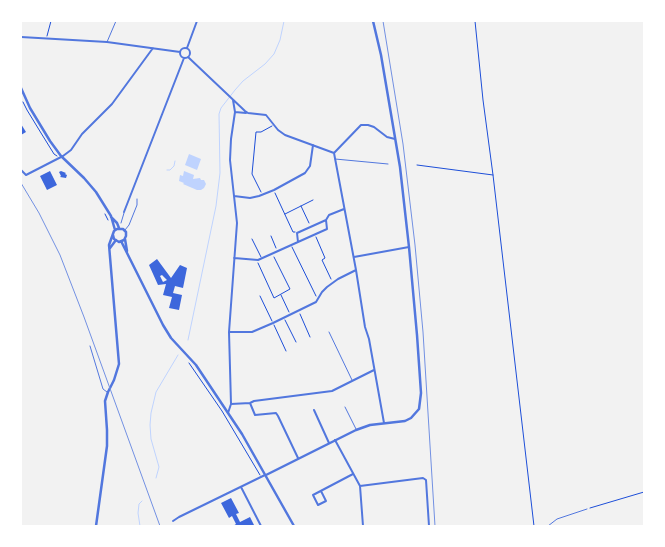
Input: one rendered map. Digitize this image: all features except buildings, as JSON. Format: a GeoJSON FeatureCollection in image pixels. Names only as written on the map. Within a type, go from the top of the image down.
{"type":"FeatureCollection","features":[{"type":"Feature","properties":{"kind":"street"},"geometry":{"type":"LineString","coordinates":[[187,48],[198,21]]}},
{"type":"Feature","properties":{"kind":"street"},"geometry":{"type":"LineString","coordinates":[[173,521],[356,430],[370,424],[405,421],[412,418],[419,410],[421,402],[417,335],[409,247],[396,139],[381,55],[373,21]]}},
{"type":"Feature","properties":{"kind":"street"},"geometry":{"type":"LineString","coordinates":[[21,37],[107,42],[180,52]]}},
{"type":"Feature","properties":{"kind":"street"},"geometry":{"type":"LineString","coordinates":[[21,170],[26,175],[71,150],[82,134],[112,104],[152,48]]}},
{"type":"Feature","properties":{"kind":"street"},"geometry":{"type":"LineString","coordinates":[[180,52],[183,48],[187,48]]}},
{"type":"Feature","properties":{"kind":"street"},"geometry":{"type":"LineString","coordinates":[[187,48],[190,52],[188,57]]}},
{"type":"Feature","properties":{"kind":"street"},"geometry":{"type":"LineString","coordinates":[[180,52],[181,56],[184,58]]}},
{"type":"Feature","properties":{"kind":"street"},"geometry":{"type":"LineString","coordinates":[[184,58],[188,57]]}},
{"type":"Feature","properties":{"kind":"street"},"geometry":{"type":"LineString","coordinates":[[188,57],[248,113]]}},
{"type":"Feature","properties":{"kind":"street"},"geometry":{"type":"LineString","coordinates":[[124,212],[184,58]]}},
{"type":"Feature","properties":{"kind":"street"},"geometry":{"type":"LineString","coordinates":[[21,88],[36,119],[61,156],[96,192],[117,223],[117,229],[109,242],[119,364],[105,401],[107,446],[96,526]]}},
{"type":"Feature","properties":{"kind":"street"},"geometry":{"type":"LineString","coordinates":[[228,413],[231,404],[229,332],[236,223],[230,160],[235,112],[233,99]]}},
{"type":"Feature","properties":{"kind":"street"},"geometry":{"type":"LineString","coordinates":[[235,112],[266,115],[285,135],[334,153]]}},
{"type":"Feature","properties":{"kind":"street"},"geometry":{"type":"LineString","coordinates":[[334,153],[361,125],[374,127],[387,137],[396,139]]}},
{"type":"Feature","properties":{"kind":"street"},"geometry":{"type":"LineString","coordinates":[[234,196],[250,198],[274,190],[305,173],[310,166],[313,145]]}},
{"type":"Feature","properties":{"kind":"street"},"geometry":{"type":"LineString","coordinates":[[334,153],[354,257],[365,327],[369,339],[384,423]]}},
{"type":"Feature","properties":{"kind":"street"},"geometry":{"type":"LineString","coordinates":[[298,242],[298,233],[326,220],[329,215],[344,209]]}},
{"type":"Feature","properties":{"kind":"street"},"geometry":{"type":"LineString","coordinates":[[234,258],[258,260],[327,229],[326,220]]}},
{"type":"Feature","properties":{"kind":"street"},"geometry":{"type":"LineString","coordinates":[[117,229],[124,230],[127,251]]}},
{"type":"Feature","properties":{"kind":"street"},"geometry":{"type":"LineString","coordinates":[[113,235],[116,240],[121,242],[127,251],[163,325],[171,338],[196,364],[266,474],[294,526]]}},
{"type":"Feature","properties":{"kind":"street"},"geometry":{"type":"LineString","coordinates":[[121,242],[125,239]]}},
{"type":"Feature","properties":{"kind":"street"},"geometry":{"type":"LineString","coordinates":[[110,249],[116,240]]}},
{"type":"Feature","properties":{"kind":"street"},"geometry":{"type":"LineString","coordinates":[[354,257],[409,247]]}},
{"type":"Feature","properties":{"kind":"street"},"geometry":{"type":"LineString","coordinates":[[229,332],[252,332],[284,318],[316,302],[322,292],[338,279],[356,270]]}},
{"type":"Feature","properties":{"kind":"street"},"geometry":{"type":"LineString","coordinates":[[231,404],[250,403],[254,401],[332,391],[374,370]]}},
{"type":"Feature","properties":{"kind":"street"},"geometry":{"type":"LineString","coordinates":[[250,403],[255,415],[276,413],[298,458]]}},
{"type":"Feature","properties":{"kind":"street"},"geometry":{"type":"LineString","coordinates":[[314,410],[329,443]]}},
{"type":"Feature","properties":{"kind":"street"},"geometry":{"type":"LineString","coordinates":[[335,440],[360,486],[363,526]]}},
{"type":"Feature","properties":{"kind":"street"},"geometry":{"type":"LineString","coordinates":[[321,491],[326,501],[318,505],[313,495],[353,474]]}},
{"type":"Feature","properties":{"kind":"street"},"geometry":{"type":"LineString","coordinates":[[360,486],[423,478],[426,480],[429,526]]}},
{"type":"Feature","properties":{"kind":"street"},"geometry":{"type":"LineString","coordinates":[[241,487],[261,526]]}},
{"type":"Feature","properties":{"kind":"lane"},"geometry":{"type":"LineString","coordinates":[[107,42],[116,21]]}},
{"type":"Feature","properties":{"kind":"lane"},"geometry":{"type":"LineString","coordinates":[[335,159],[388,164]]}},
{"type":"Feature","properties":{"kind":"lane"},"geometry":{"type":"LineString","coordinates":[[124,230],[129,225],[137,205],[137,200]]}},
{"type":"Feature","properties":{"kind":"lane"},"geometry":{"type":"LineString","coordinates":[[121,223],[124,212]]}},
{"type":"Feature","properties":{"kind":"lane"},"geometry":{"type":"LineString","coordinates":[[329,332],[352,380]]}},
{"type":"Feature","properties":{"kind":"lane"},"geometry":{"type":"LineString","coordinates":[[90,346],[103,389],[108,392]]}},
{"type":"Feature","properties":{"kind":"lane"},"geometry":{"type":"LineString","coordinates":[[345,407],[356,430]]}},
{"type":"Feature","properties":{"kind":"lane"},"geometry":{"type":"LineString","coordinates":[[548,526],[558,519],[587,509]]}},
{"type":"Feature","properties":{"kind":"path"},"geometry":{"type":"LineString","coordinates":[[46,39],[51,21]]}},
{"type":"Feature","properties":{"kind":"path"},"geometry":{"type":"LineString","coordinates":[[475,21],[483,100],[534,526]]}},
{"type":"Feature","properties":{"kind":"path"},"geometry":{"type":"LineString","coordinates":[[262,194],[252,174],[256,132],[261,132],[274,124]]}},
{"type":"Feature","properties":{"kind":"path"},"geometry":{"type":"LineString","coordinates":[[417,165],[493,175]]}},
{"type":"Feature","properties":{"kind":"path"},"geometry":{"type":"LineString","coordinates":[[274,190],[293,232],[298,233]]}},
{"type":"Feature","properties":{"kind":"path"},"geometry":{"type":"LineString","coordinates":[[284,214],[313,200]]}},
{"type":"Feature","properties":{"kind":"path"},"geometry":{"type":"LineString","coordinates":[[301,206],[311,227]]}},
{"type":"Feature","properties":{"kind":"path"},"geometry":{"type":"LineString","coordinates":[[314,234],[325,258],[322,260],[334,283]]}},
{"type":"Feature","properties":{"kind":"path"},"geometry":{"type":"LineString","coordinates":[[270,236],[278,250]]}},
{"type":"Feature","properties":{"kind":"path"},"geometry":{"type":"LineString","coordinates":[[252,239],[261,258]]}},
{"type":"Feature","properties":{"kind":"path"},"geometry":{"type":"LineString","coordinates":[[291,245],[317,299]]}},
{"type":"Feature","properties":{"kind":"path"},"geometry":{"type":"LineString","coordinates":[[258,260],[260,269],[274,298],[290,289],[274,256],[274,252]]}},
{"type":"Feature","properties":{"kind":"path"},"geometry":{"type":"LineString","coordinates":[[281,294],[291,314]]}},
{"type":"Feature","properties":{"kind":"path"},"geometry":{"type":"LineString","coordinates":[[260,296],[286,351]]}},
{"type":"Feature","properties":{"kind":"path"},"geometry":{"type":"LineString","coordinates":[[298,310],[310,337]]}},
{"type":"Feature","properties":{"kind":"path"},"geometry":{"type":"LineString","coordinates":[[284,318],[296,342]]}},
{"type":"Feature","properties":{"kind":"path"},"geometry":{"type":"LineString","coordinates":[[258,470],[261,477]]}},
{"type":"Feature","properties":{"kind":"path"},"geometry":{"type":"LineString","coordinates":[[587,509],[644,492]]}},
{"type":"Feature","properties":{"kind":"water"},"geometry":{"type":"Polygon","coordinates":[[[189,154],[201,159],[197,170],[185,165],[189,154]]]}},
{"type":"Feature","properties":{"kind":"water"},"geometry":{"type":"Polygon","coordinates":[[[184,171],[194,175],[193,179],[200,178],[201,180],[204,180],[206,184],[204,188],[197,190],[179,181],[180,175],[183,176],[184,171]]]}},
{"type":"Feature","properties":{"kind":"waterway"},"geometry":{"type":"LineString","coordinates":[[188,340],[216,206],[220,173],[219,114],[221,108],[243,81],[265,64],[274,54],[280,40],[284,21]]}},
{"type":"Feature","properties":{"kind":"waterway"},"geometry":{"type":"LineString","coordinates":[[167,170],[170,170],[174,166],[175,161]]}},
{"type":"Feature","properties":{"kind":"waterway"},"geometry":{"type":"LineString","coordinates":[[156,478],[159,467],[151,439],[151,413],[156,392],[178,355]]}},
{"type":"Feature","properties":{"kind":"waterway"},"geometry":{"type":"LineString","coordinates":[[140,526],[138,513],[139,504],[142,501]]}},
{"type":"Feature","properties":{"kind":"tram line"},"geometry":{"type":"LineString","coordinates":[[21,183],[39,213],[60,255],[160,526]]}},
{"type":"Feature","properties":{"kind":"railway"},"geometry":{"type":"LineString","coordinates":[[383,21],[403,144],[415,245],[423,332],[435,526]]}}]}
